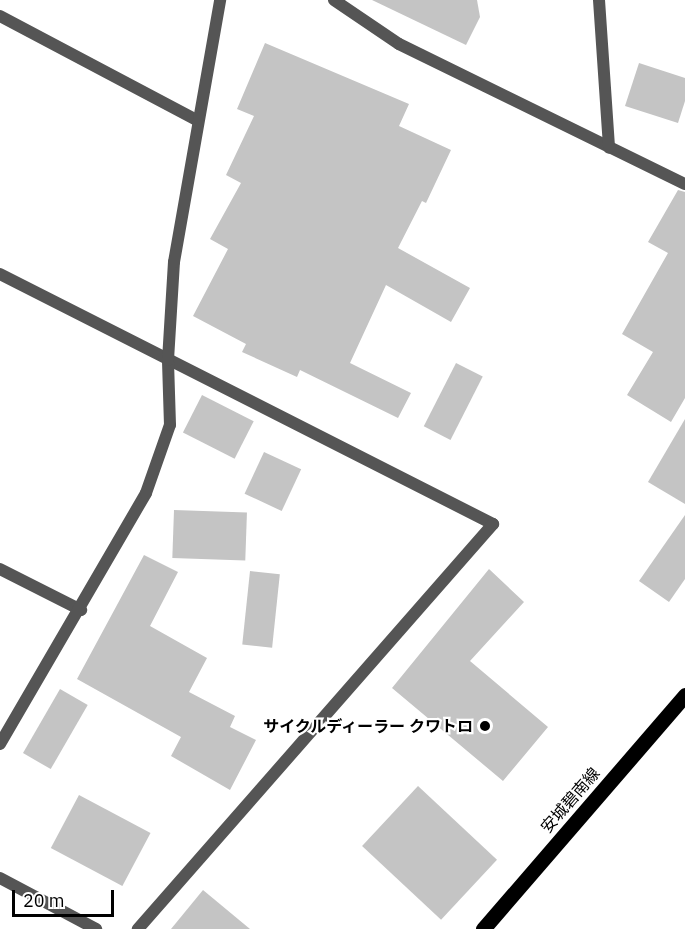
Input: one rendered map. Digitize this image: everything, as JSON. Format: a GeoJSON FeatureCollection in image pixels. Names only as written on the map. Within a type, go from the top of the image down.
{"type":"FeatureCollection","features":[{"type":"Feature","properties":{"kind":"main road","name":"安城碧南線"},"geometry":{"type":"LineString","coordinates":[[483,929],[685,694]]}},
{"type":"Feature","properties":{"kind":"street"},"geometry":{"type":"LineString","coordinates":[[0,744],[81,610],[149,484],[170,425],[168,360],[174,262],[220,0]]}},
{"type":"Feature","properties":{"kind":"street"},"geometry":{"type":"LineString","coordinates":[[334,0],[399,44],[685,184]]}},
{"type":"Feature","properties":{"kind":"street"},"geometry":{"type":"LineString","coordinates":[[599,0],[609,148]]}},
{"type":"Feature","properties":{"kind":"street"},"geometry":{"type":"LineString","coordinates":[[0,16],[198,121]]}},
{"type":"Feature","properties":{"kind":"street"},"geometry":{"type":"LineString","coordinates":[[0,274],[493,524],[138,929]]}},
{"type":"Feature","properties":{"kind":"street"},"geometry":{"type":"LineString","coordinates":[[0,569],[81,610]]}},
{"type":"Feature","properties":{"kind":"street"},"geometry":{"type":"LineString","coordinates":[[0,878],[96,929]]}},
{"type":"Feature","properties":{"kind":"building"},"geometry":{"type":"Polygon","coordinates":[[[372,0],[477,0],[480,17],[466,45],[372,0]]]}},
{"type":"Feature","properties":{"kind":"building"},"geometry":{"type":"Polygon","coordinates":[[[265,43],[409,104],[399,126],[451,150],[426,203],[422,201],[398,248],[470,288],[451,322],[386,285],[350,363],[411,393],[398,418],[300,370],[297,377],[242,352],[246,344],[193,316],[228,249],[210,239],[241,183],[226,175],[254,116],[237,109],[265,43]]]}},
{"type":"Feature","properties":{"kind":"building"},"geometry":{"type":"Polygon","coordinates":[[[639,63],[685,78],[685,101],[678,123],[625,106],[639,63]]]}},
{"type":"Feature","properties":{"kind":"building"},"geometry":{"type":"Polygon","coordinates":[[[678,190],[685,192],[685,398],[671,422],[627,395],[653,352],[622,334],[668,253],[648,242],[678,190]]]}},
{"type":"Feature","properties":{"kind":"building"},"geometry":{"type":"Polygon","coordinates":[[[456,363],[483,377],[450,440],[424,426],[456,363]]]}},
{"type":"Feature","properties":{"kind":"building"},"geometry":{"type":"Polygon","coordinates":[[[202,395],[254,421],[235,459],[183,432],[202,395]]]}},
{"type":"Feature","properties":{"kind":"building"},"geometry":{"type":"Polygon","coordinates":[[[685,419],[685,504],[648,482],[685,419]]]}},
{"type":"Feature","properties":{"kind":"building"},"geometry":{"type":"Polygon","coordinates":[[[264,452],[301,469],[282,511],[245,494],[264,452]]]}},
{"type":"Feature","properties":{"kind":"building"},"geometry":{"type":"Polygon","coordinates":[[[174,510],[247,513],[245,561],[172,558],[174,510]]]}},
{"type":"Feature","properties":{"kind":"building"},"geometry":{"type":"Polygon","coordinates":[[[685,515],[685,579],[669,602],[639,581],[685,515]]]}},
{"type":"Feature","properties":{"kind":"building"},"geometry":{"type":"Polygon","coordinates":[[[144,555],[178,572],[150,626],[207,658],[189,692],[235,716],[230,727],[256,740],[230,790],[171,756],[181,737],[77,679],[144,555]]]}},
{"type":"Feature","properties":{"kind":"building"},"geometry":{"type":"Polygon","coordinates":[[[489,569],[524,602],[470,661],[548,727],[503,781],[392,688],[489,569]]]}},
{"type":"Feature","properties":{"kind":"building"},"geometry":{"type":"Polygon","coordinates":[[[250,571],[280,574],[272,648],[242,645],[250,571]]]}},
{"type":"Feature","properties":{"kind":"building"},"geometry":{"type":"Polygon","coordinates":[[[60,689],[88,705],[51,769],[23,753],[60,689]]]}},
{"type":"Feature","properties":{"kind":"building"},"geometry":{"type":"Polygon","coordinates":[[[418,786],[497,860],[441,920],[362,846],[418,786]]]}},
{"type":"Feature","properties":{"kind":"building"},"geometry":{"type":"Polygon","coordinates":[[[79,795],[151,833],[122,886],[51,848],[79,795]]]}},
{"type":"Feature","properties":{"kind":"building"},"geometry":{"type":"Polygon","coordinates":[[[203,890],[250,929],[171,929],[203,890]]]}},
{"type":"Feature","properties":{"kind":"place","name":"サイクルディーラー クワトロ"},"geometry":{"type":"Point","coordinates":[485,726]}}]}
